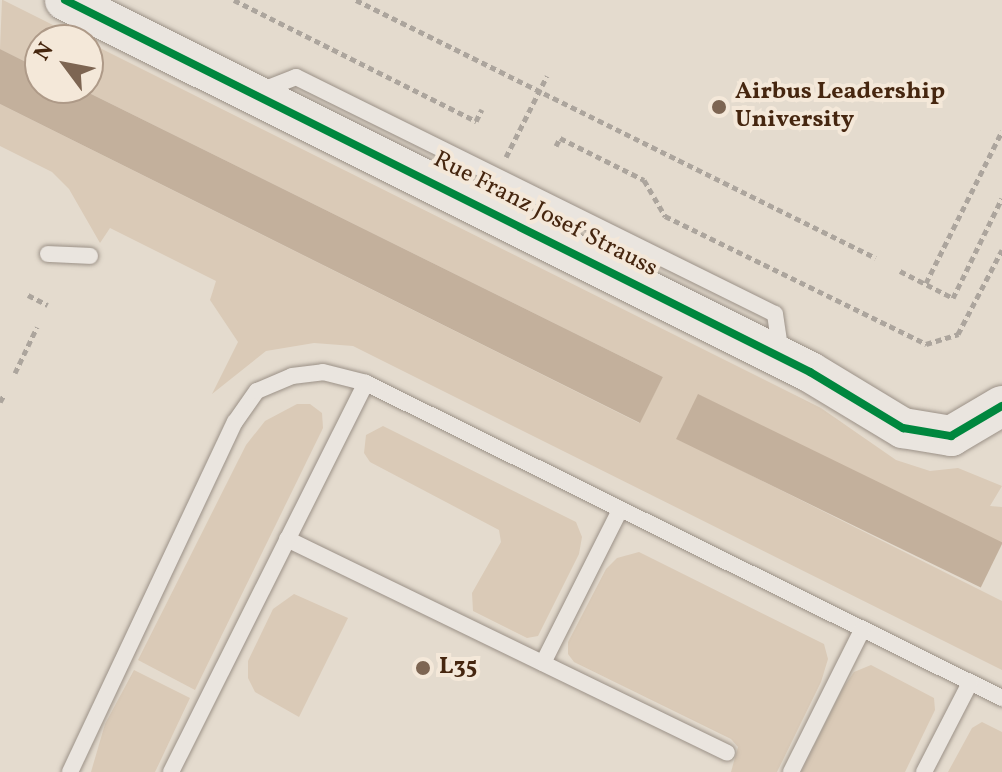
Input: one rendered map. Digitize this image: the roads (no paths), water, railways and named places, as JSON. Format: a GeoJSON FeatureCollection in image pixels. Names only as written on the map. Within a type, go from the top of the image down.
{"type":"FeatureCollection","features":[{"type":"Feature","properties":{"kind":"street","name":"Rue Franz Josef Strauss"},"geometry":{"type":"LineString","coordinates":[[65,0],[781,357],[926,436],[951,436],[1002,406]]}},
{"type":"Feature","properties":{"kind":"lane"},"geometry":{"type":"LineString","coordinates":[[256,93],[296,77],[775,314],[781,357]]}},
{"type":"Feature","properties":{"kind":"lane"},"geometry":{"type":"LineString","coordinates":[[48,254],[90,256]]}},
{"type":"Feature","properties":{"kind":"lane"},"geometry":{"type":"LineString","coordinates":[[70,772],[235,422],[257,391],[292,376],[323,372],[366,383],[1002,698]]}},
{"type":"Feature","properties":{"kind":"lane"},"geometry":{"type":"LineString","coordinates":[[171,772],[366,383]]}},
{"type":"Feature","properties":{"kind":"lane"},"geometry":{"type":"LineString","coordinates":[[543,663],[620,510]]}},
{"type":"Feature","properties":{"kind":"lane"},"geometry":{"type":"LineString","coordinates":[[287,539],[727,753]]}},
{"type":"Feature","properties":{"kind":"lane"},"geometry":{"type":"LineString","coordinates":[[791,772],[862,630]]}},
{"type":"Feature","properties":{"kind":"lane"},"geometry":{"type":"LineString","coordinates":[[924,772],[970,683]]}},
{"type":"Feature","properties":{"kind":"place","name":"Airbus Leadership University"},"geometry":{"type":"Point","coordinates":[719,107]}},
{"type":"Feature","properties":{"kind":"place","name":"L35"},"geometry":{"type":"Point","coordinates":[423,668]}}]}
